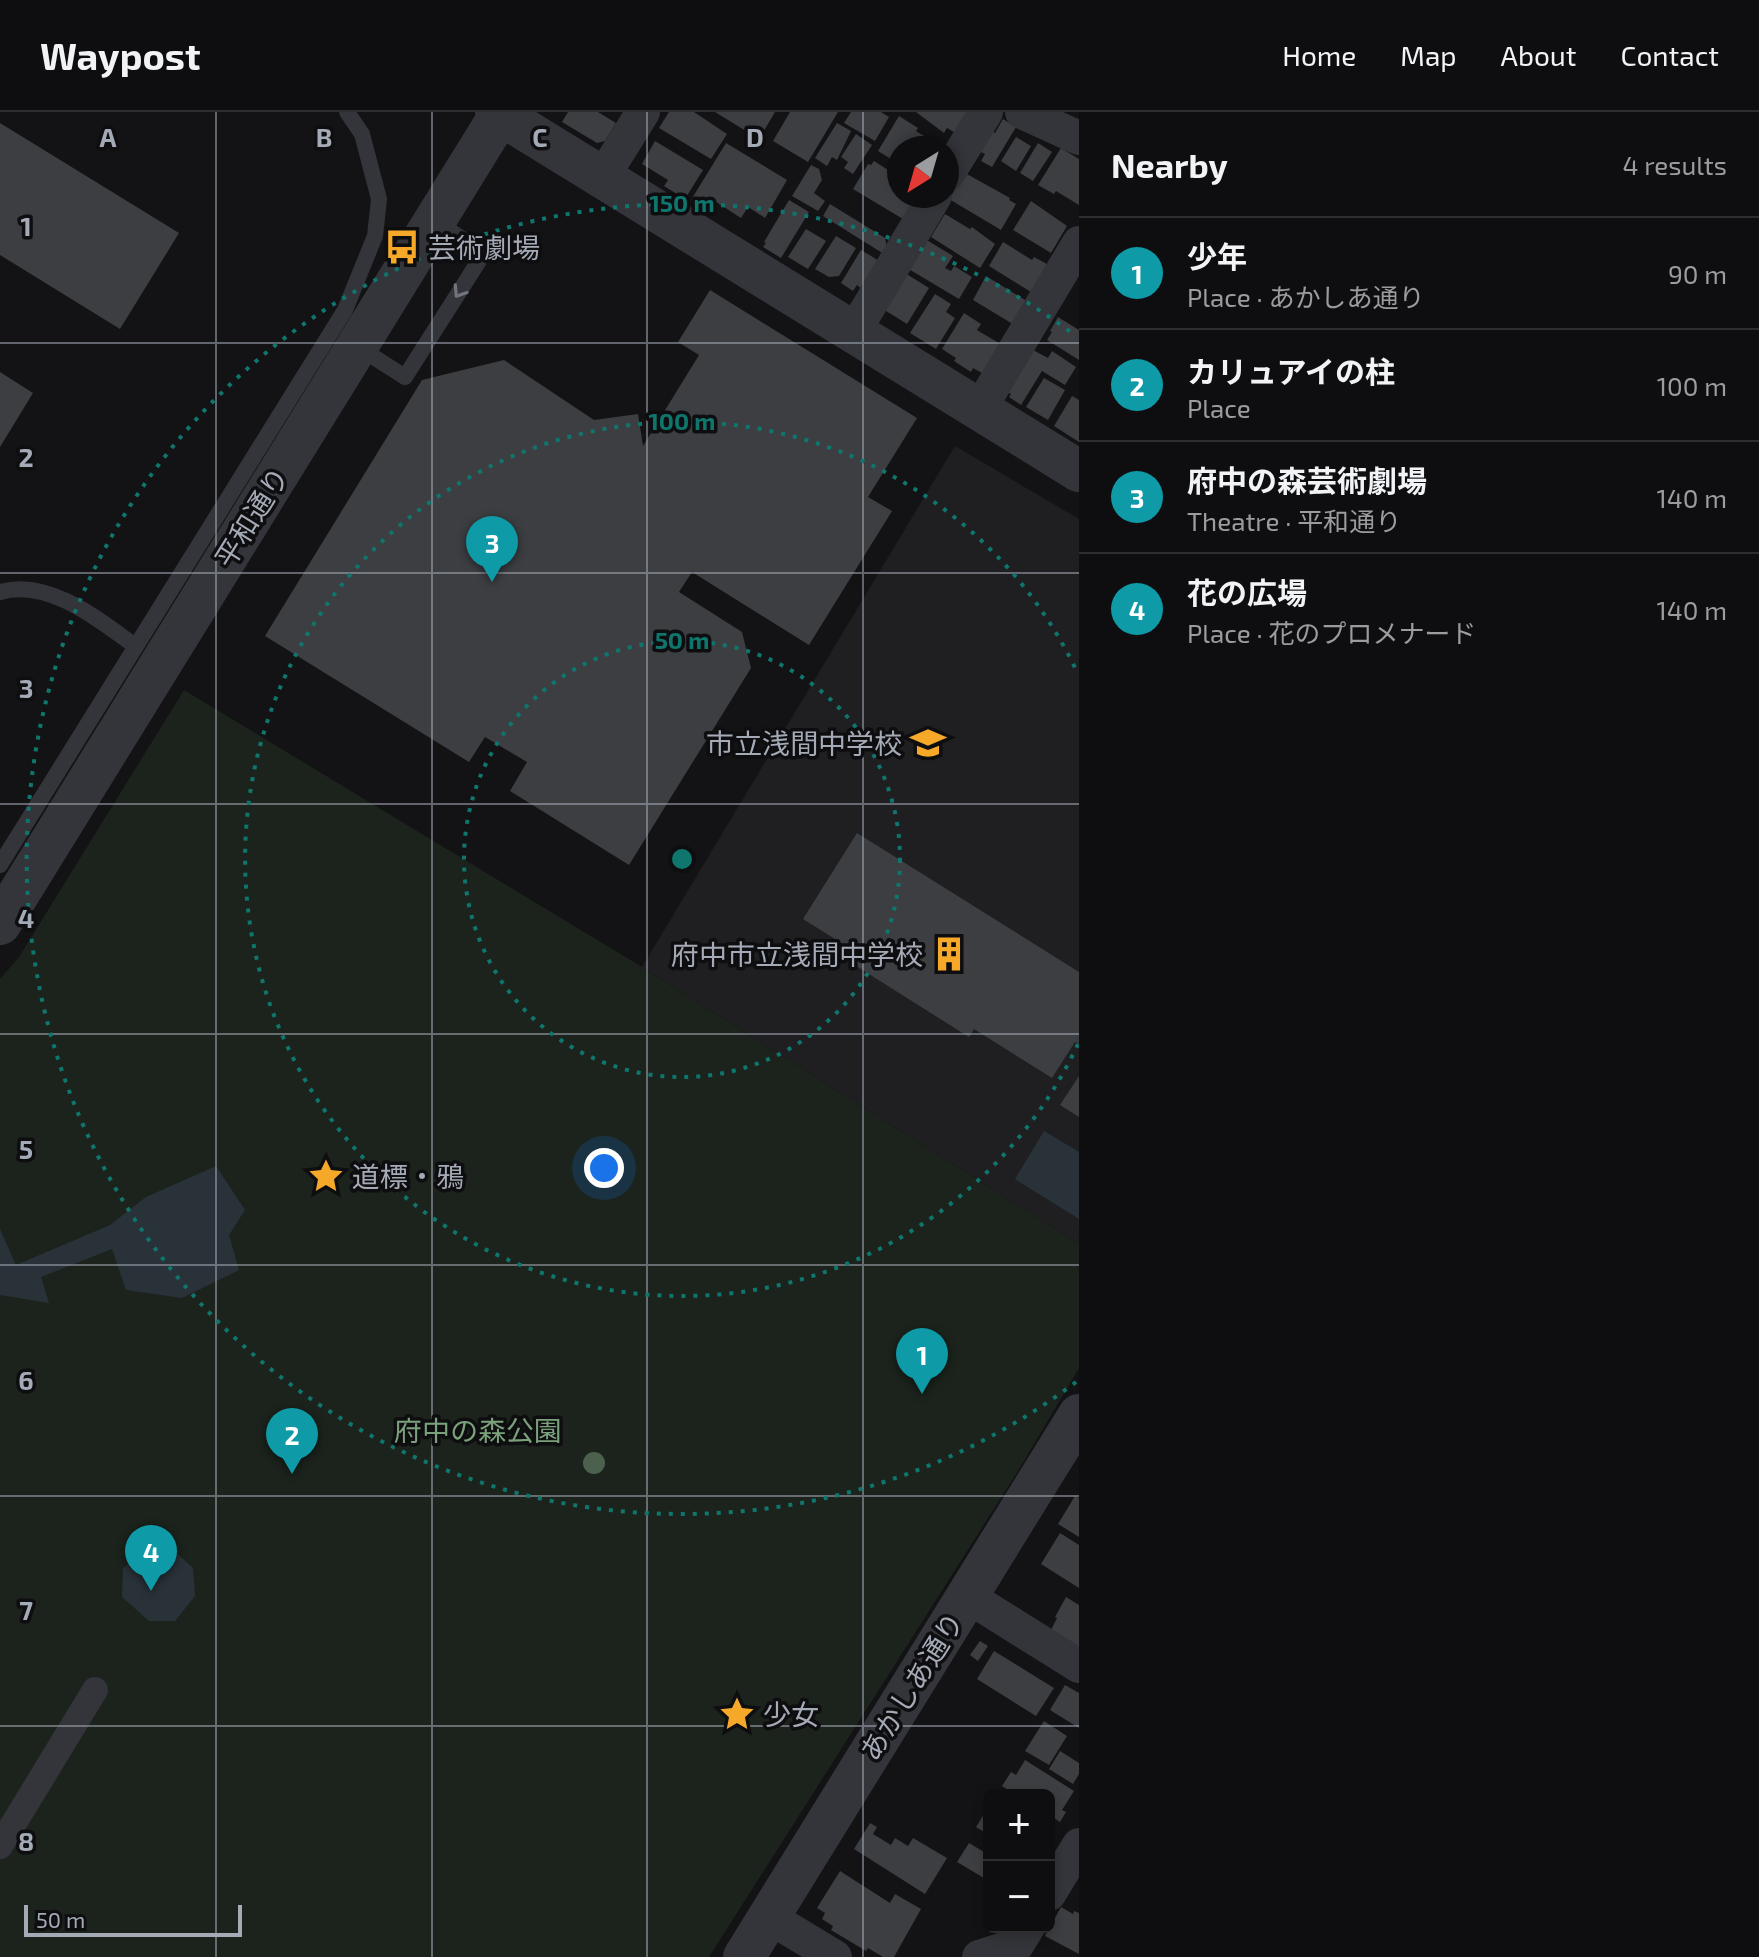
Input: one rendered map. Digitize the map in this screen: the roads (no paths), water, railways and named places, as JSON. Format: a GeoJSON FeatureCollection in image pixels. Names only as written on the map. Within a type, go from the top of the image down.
{"type":"FeatureCollection","features":[{"type":"Feature","properties":{"kind":"street"},"geometry":{"type":"LineString","coordinates":[[602,178],[643,112]]}},
{"type":"Feature","properties":{"kind":"street"},"geometry":{"type":"LineString","coordinates":[[959,156],[986,112]]}},
{"type":"Feature","properties":{"kind":"street"},"geometry":{"type":"LineString","coordinates":[[1022,112],[1079,138]]}},
{"type":"Feature","properties":{"kind":"street"},"geometry":{"type":"LineString","coordinates":[[499,113],[1079,471]]}},
{"type":"Feature","properties":{"kind":"street","name":"平和通り"},"geometry":{"type":"LineString","coordinates":[[0,924],[499,113]]}},
{"type":"Feature","properties":{"kind":"street"},"geometry":{"type":"LineString","coordinates":[[853,333],[928,208]]}},
{"type":"Feature","properties":{"kind":"street"},"geometry":{"type":"LineString","coordinates":[[979,410],[1079,243]]}},
{"type":"Feature","properties":{"kind":"street","name":"あかしあ通り"},"geometry":{"type":"LineString","coordinates":[[744,1957],[1079,1415]]}},
{"type":"Feature","properties":{"kind":"street"},"geometry":{"type":"LineString","coordinates":[[967,1596],[1079,1666]]}},
{"type":"Feature","properties":{"kind":"street"},"geometry":{"type":"LineString","coordinates":[[0,1846],[95,1690]]}},
{"type":"Feature","properties":{"kind":"street"},"geometry":{"type":"LineString","coordinates":[[1055,1884],[1079,1845]]}},
{"type":"Feature","properties":{"kind":"street"},"geometry":{"type":"LineString","coordinates":[[769,1917],[835,1957]]}},
{"type":"Feature","properties":{"kind":"lane"},"geometry":{"type":"LineString","coordinates":[[0,865],[345,310],[375,236],[379,199],[362,134],[347,112]]}},
{"type":"Feature","properties":{"kind":"lane"},"geometry":{"type":"LineString","coordinates":[[357,346],[405,377],[484,253],[435,221]]}},
{"type":"Feature","properties":{"kind":"lane"},"geometry":{"type":"LineString","coordinates":[[0,592],[16,588],[57,596],[135,646]]}},
{"type":"Feature","properties":{"kind":"place","name":"芸術劇場"},"geometry":{"type":"Point","coordinates":[402,247]}},
{"type":"Feature","properties":{"kind":"place","name":"府中の森芸術劇場"},"geometry":{"type":"Point","coordinates":[492,582]}},
{"type":"Feature","properties":{"kind":"place","name":"市立浅間中学校"},"geometry":{"type":"Point","coordinates":[928,743]}},
{"type":"Feature","properties":{"kind":"place","name":"府中市立浅間中学校"},"geometry":{"type":"Point","coordinates":[949,954]}},
{"type":"Feature","properties":{"kind":"place","name":"道標・鴉"},"geometry":{"type":"Point","coordinates":[326,1176]}},
{"type":"Feature","properties":{"kind":"place","name":"少年"},"geometry":{"type":"Point","coordinates":[922,1394]}},
{"type":"Feature","properties":{"kind":"place","name":"カリュアイの柱"},"geometry":{"type":"Point","coordinates":[292,1474]}},
{"type":"Feature","properties":{"kind":"place","name":"花の広場"},"geometry":{"type":"Point","coordinates":[151,1591]}},
{"type":"Feature","properties":{"kind":"place","name":"少女"},"geometry":{"type":"Point","coordinates":[737,1714]}},
{"type":"Feature","properties":{"kind":"park label","name":"府中の森公園"},"geometry":{"type":"Point","coordinates":[478,1430]}}]}
